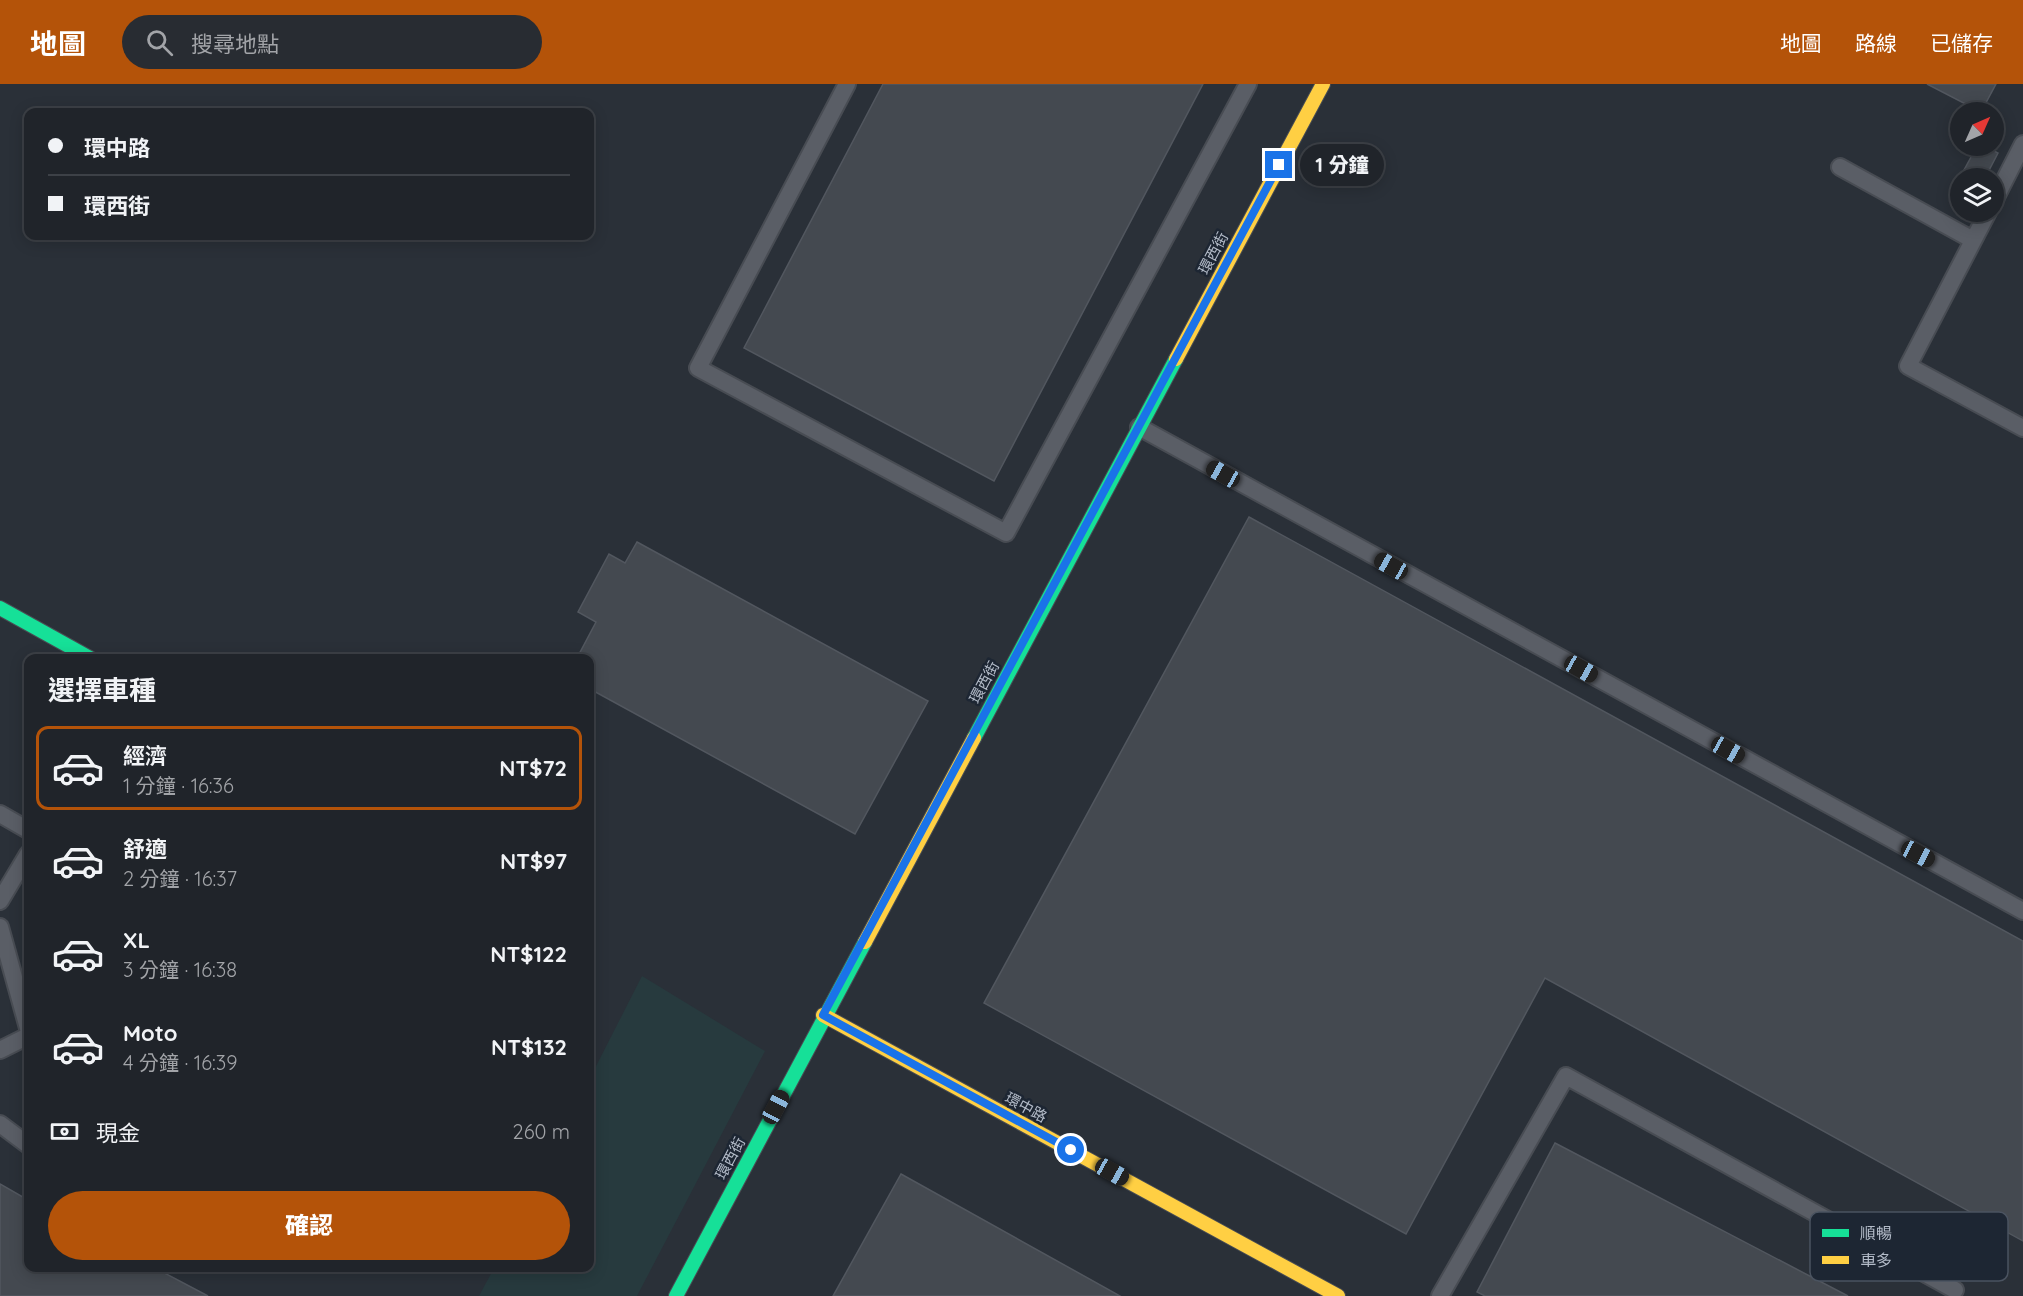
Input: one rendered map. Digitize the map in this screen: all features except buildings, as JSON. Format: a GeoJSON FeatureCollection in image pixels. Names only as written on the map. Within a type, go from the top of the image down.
{"type":"FeatureCollection","features":[{"type":"Feature","properties":{"kind":"street","name":"環西街"},"geometry":{"type":"LineString","coordinates":[[676,1296],[823,1015],[1323,84]]}},
{"type":"Feature","properties":{"kind":"street"},"geometry":{"type":"LineString","coordinates":[[0,608],[83,654]]}},
{"type":"Feature","properties":{"kind":"street","name":"環中路"},"geometry":{"type":"LineString","coordinates":[[823,1015],[1338,1296]]}},
{"type":"Feature","properties":{"kind":"lane"},"geometry":{"type":"LineString","coordinates":[[847,84],[698,368],[1006,532],[1248,84]]}},
{"type":"Feature","properties":{"kind":"lane"},"geometry":{"type":"LineString","coordinates":[[2004,181],[2023,144]]}},
{"type":"Feature","properties":{"kind":"lane"},"geometry":{"type":"LineString","coordinates":[[1840,167],[1973,240]]}},
{"type":"Feature","properties":{"kind":"lane"},"geometry":{"type":"LineString","coordinates":[[1983,222],[1908,366],[2023,428]]}},
{"type":"Feature","properties":{"kind":"lane"},"geometry":{"type":"LineString","coordinates":[[1139,428],[2023,911]]}},
{"type":"Feature","properties":{"kind":"lane"},"geometry":{"type":"LineString","coordinates":[[0,814],[24,828]]}},
{"type":"Feature","properties":{"kind":"lane"},"geometry":{"type":"LineString","coordinates":[[0,901],[24,861]]}},
{"type":"Feature","properties":{"kind":"lane"},"geometry":{"type":"LineString","coordinates":[[0,927],[24,1014]]}},
{"type":"Feature","properties":{"kind":"lane"},"geometry":{"type":"LineString","coordinates":[[0,1050],[24,1038]]}},
{"type":"Feature","properties":{"kind":"lane"},"geometry":{"type":"LineString","coordinates":[[1440,1296],[1566,1076],[1813,1212]]}},
{"type":"Feature","properties":{"kind":"lane"},"geometry":{"type":"LineString","coordinates":[[0,1124],[24,1142]]}},
{"type":"Feature","properties":{"kind":"lane"},"geometry":{"type":"LineString","coordinates":[[1939,1281],[1955,1290]]}},
{"type":"Feature","properties":{"kind":"green space"},"geometry":{"type":"Polygon","coordinates":[[[642,976],[765,1051],[637,1296],[479,1296],[492,1272],[594,1272],[594,1070],[642,976]]]}},
{"type":"Feature","properties":{"kind":"traffic: fast"},"geometry":{"type":"LineString","coordinates":[[974,738],[1176,359]]}},
{"type":"Feature","properties":{"kind":"traffic: fast"},"geometry":{"type":"LineString","coordinates":[[0,608],[83,654]]}},
{"type":"Feature","properties":{"kind":"traffic: fast"},"geometry":{"type":"LineString","coordinates":[[676,1296],[865,942]]}},
{"type":"Feature","properties":{"kind":"traffic: slow"},"geometry":{"type":"LineString","coordinates":[[1176,359],[1323,84]]}},
{"type":"Feature","properties":{"kind":"traffic: slow"},"geometry":{"type":"LineString","coordinates":[[865,942],[974,738]]}},
{"type":"Feature","properties":{"kind":"traffic: slow"},"geometry":{"type":"LineString","coordinates":[[823,1015],[1338,1296]]}},
{"type":"Feature","properties":{"kind":"route"},"geometry":{"type":"LineString","coordinates":[[1071,1150],[823,1015],[1279,165]]}}]}
